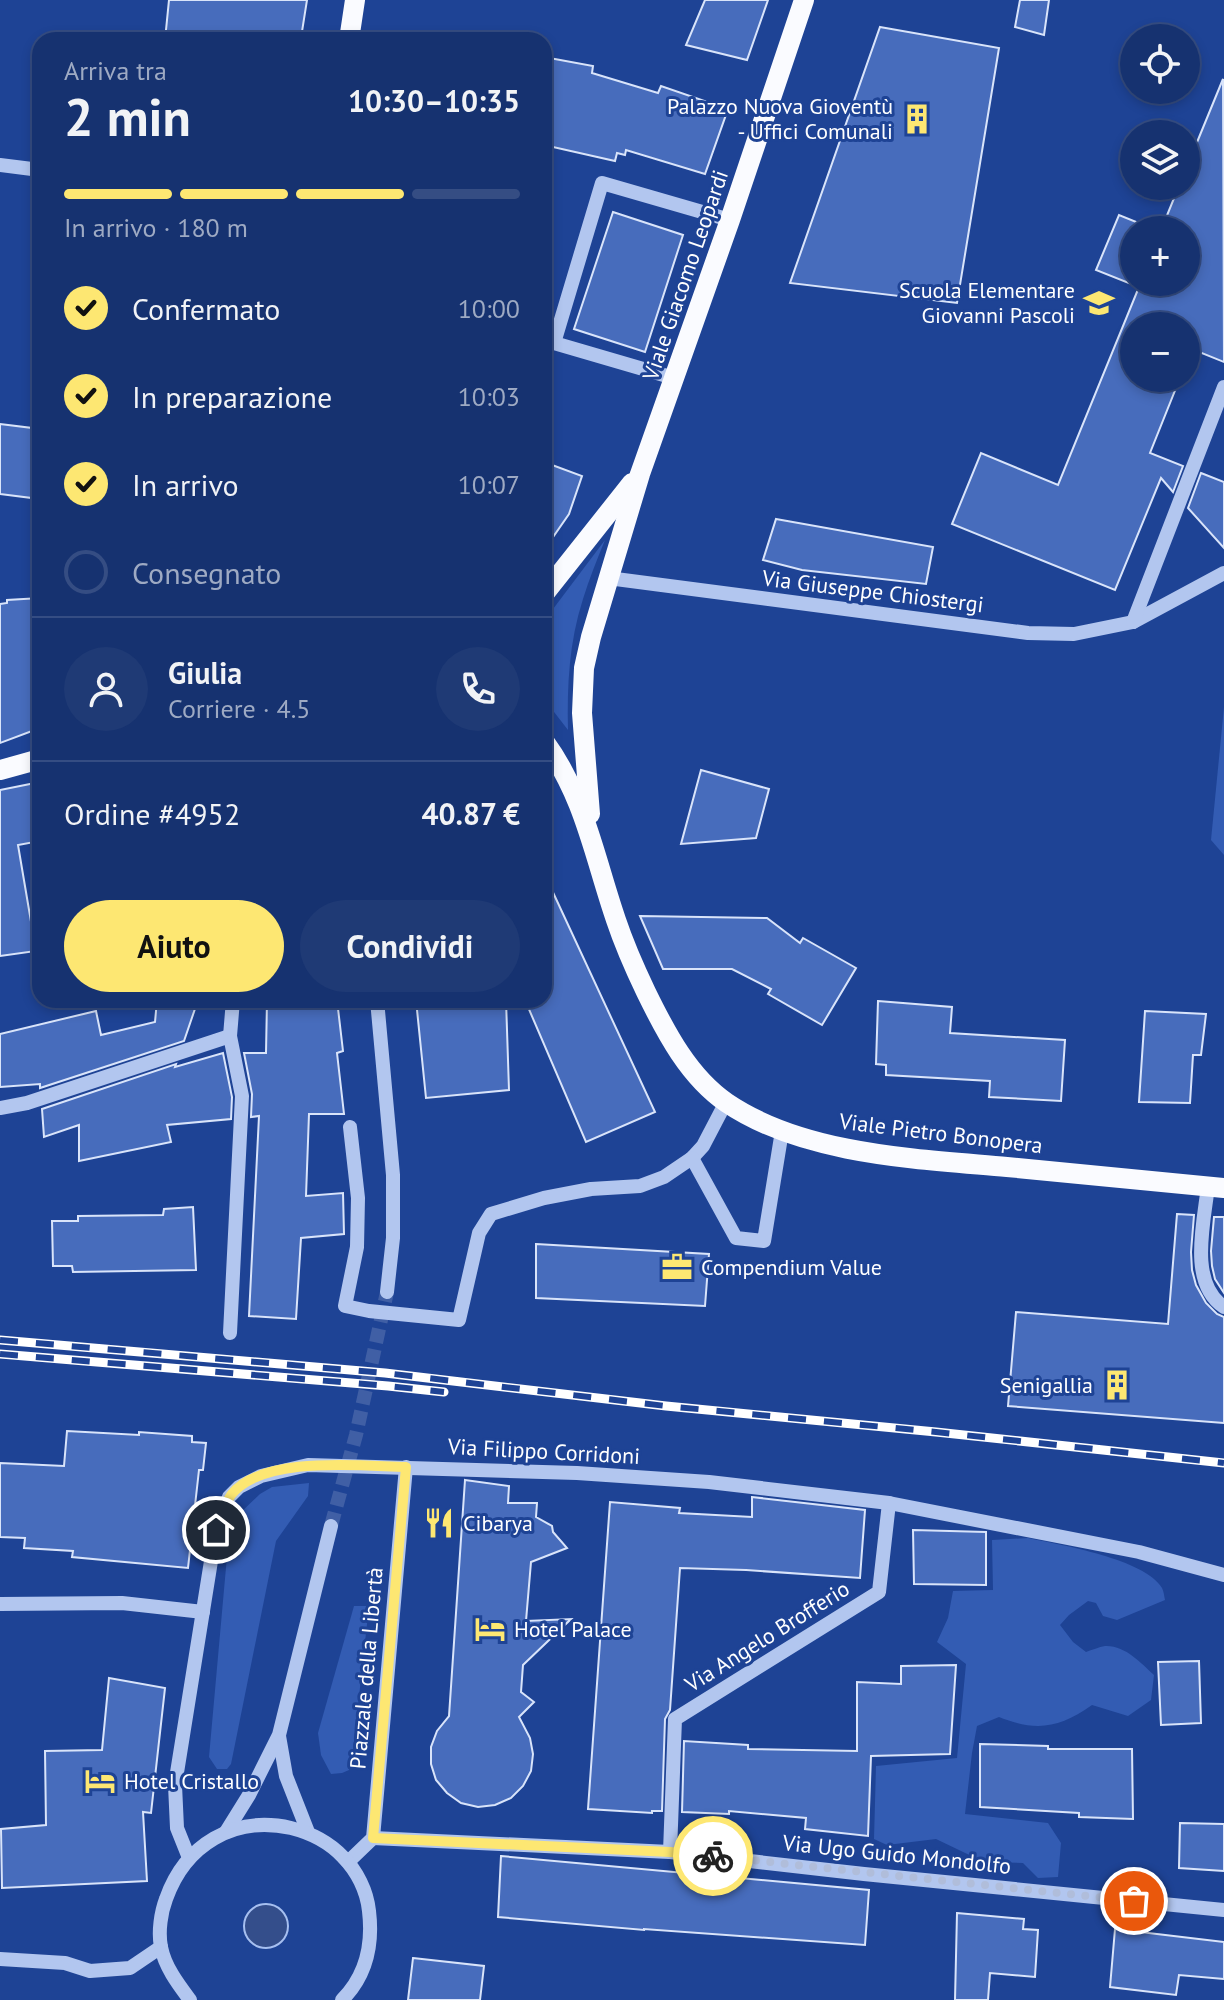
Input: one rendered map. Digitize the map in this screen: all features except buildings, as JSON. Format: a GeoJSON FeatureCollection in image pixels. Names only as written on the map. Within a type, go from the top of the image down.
{"type":"FeatureCollection","features":[{"type":"Feature","properties":{"kind":"main road"},"geometry":{"type":"LineString","coordinates":[[350,32],[355,0]]}},
{"type":"Feature","properties":{"kind":"main road","name":"Viale Giacomo Leopardi"},"geometry":{"type":"LineString","coordinates":[[608,578],[640,474],[804,0]]}},
{"type":"Feature","properties":{"kind":"main road","name":"Viale Giacomo Leopardi"},"geometry":{"type":"LineString","coordinates":[[552,584],[640,474]]}},
{"type":"Feature","properties":{"kind":"main road","name":"Viale Pietro Bonopera"},"geometry":{"type":"LineString","coordinates":[[591,834],[582,713],[584,668],[608,578]]}},
{"type":"Feature","properties":{"kind":"main road","name":"Viale Pietro Bonopera"},"geometry":{"type":"LineString","coordinates":[[552,755],[573,791],[591,834],[616,920],[646,992],[689,1066],[726,1102],[782,1131],[829,1144],[906,1158],[1216,1187]]}},
{"type":"Feature","properties":{"kind":"main road"},"geometry":{"type":"LineString","coordinates":[[0,770],[32,761]]}},
{"type":"Feature","properties":{"kind":"main road","name":"Viale Pietro Bonopera"},"geometry":{"type":"LineString","coordinates":[[552,771],[573,791]]}},
{"type":"Feature","properties":{"kind":"street"},"geometry":{"type":"LineString","coordinates":[[0,165],[32,169]]}},
{"type":"Feature","properties":{"kind":"street"},"geometry":{"type":"LineString","coordinates":[[674,378],[554,343],[602,183],[730,220]]}},
{"type":"Feature","properties":{"kind":"street"},"geometry":{"type":"LineString","coordinates":[[1133,622],[1224,387]]}},
{"type":"Feature","properties":{"kind":"street","name":"Via Giuseppe Chiostergi"},"geometry":{"type":"LineString","coordinates":[[608,578],[1028,633],[1074,634],[1133,622],[1224,573]]}},
{"type":"Feature","properties":{"kind":"street"},"geometry":{"type":"LineString","coordinates":[[230,1333],[242,1096],[230,1036],[232,1008]]}},
{"type":"Feature","properties":{"kind":"street"},"geometry":{"type":"LineString","coordinates":[[378,1008],[393,1175],[393,1238],[387,1292]]}},
{"type":"Feature","properties":{"kind":"street"},"geometry":{"type":"LineString","coordinates":[[0,1108],[27,1103],[230,1036]]}},
{"type":"Feature","properties":{"kind":"street"},"geometry":{"type":"LineString","coordinates":[[350,1127],[358,1198],[357,1247],[345,1306],[459,1320],[479,1233],[491,1214],[544,1198],[591,1189],[640,1186],[664,1177],[692,1158],[703,1146],[726,1102]]}},
{"type":"Feature","properties":{"kind":"street"},"geometry":{"type":"LineString","coordinates":[[692,1158],[736,1238],[764,1241],[782,1131]]}},
{"type":"Feature","properties":{"kind":"street"},"geometry":{"type":"LineString","coordinates":[[1216,1187],[1201,1255],[1202,1274],[1208,1290],[1224,1307]]}},
{"type":"Feature","properties":{"kind":"street","name":"Via Filippo Corridoni"},"geometry":{"type":"LineString","coordinates":[[189,1858],[177,1828],[175,1785],[216,1530],[229,1497],[239,1487],[288,1468],[308,1465],[406,1467],[577,1473],[709,1482],[889,1503],[1139,1552],[1224,1575]]}},
{"type":"Feature","properties":{"kind":"street","name":"Piazzale della Libertà"},"geometry":{"type":"LineString","coordinates":[[373,1838],[406,1467]]}},
{"type":"Feature","properties":{"kind":"street","name":"Via Angelo Brofferio"},"geometry":{"type":"LineString","coordinates":[[670,1852],[675,1719],[879,1592],[889,1503]]}},
{"type":"Feature","properties":{"kind":"street"},"geometry":{"type":"LineString","coordinates":[[226,1832],[249,1795],[279,1735],[331,1526]]}},
{"type":"Feature","properties":{"kind":"street"},"geometry":{"type":"LineString","coordinates":[[0,1604],[122,1603],[203,1612]]}},
{"type":"Feature","properties":{"kind":"street"},"geometry":{"type":"LineString","coordinates":[[279,1735],[286,1776],[308,1832]]}},
{"type":"Feature","properties":{"kind":"street"},"geometry":{"type":"LineString","coordinates":[[190,2000],[173,1978],[161,1947],[163,1908],[172,1882],[189,1858],[207,1842],[226,1832],[256,1824],[308,1832],[348,1862],[360,1880],[368,1900],[372,1931],[366,1962],[352,1990],[342,2000]]}},
{"type":"Feature","properties":{"kind":"street"},"geometry":{"type":"LineString","coordinates":[[348,1862],[373,1838]]}},
{"type":"Feature","properties":{"kind":"street","name":"Via Ugo Guido Mondolfo"},"geometry":{"type":"LineString","coordinates":[[373,1838],[670,1852],[1224,1910]]}},
{"type":"Feature","properties":{"kind":"street"},"geometry":{"type":"LineString","coordinates":[[0,1959],[65,1963],[90,1971],[130,1968],[161,1947]]}},
{"type":"Feature","properties":{"kind":"shaded area"},"geometry":{"type":"Polygon","coordinates":[[[605,540],[578,615],[569,681],[568,730],[552,709],[552,610],[605,540]]]}},
{"type":"Feature","properties":{"kind":"shaded area"},"geometry":{"type":"Polygon","coordinates":[[[1224,707],[1224,855],[1211,840],[1224,707]]]}},
{"type":"Feature","properties":{"kind":"shaded area"},"geometry":{"type":"Polygon","coordinates":[[[309,1483],[308,1496],[276,1541],[231,1764],[227,1769],[217,1769],[209,1757],[229,1534],[237,1516],[260,1494],[272,1487],[309,1483]]]}},
{"type":"Feature","properties":{"kind":"shaded area"},"geometry":{"type":"Polygon","coordinates":[[[1028,1538],[1080,1549],[1139,1569],[1162,1588],[1165,1600],[1117,1620],[1103,1616],[1096,1603],[1088,1601],[1060,1625],[1073,1642],[1086,1652],[1105,1646],[1119,1648],[1154,1675],[1151,1700],[1128,1716],[1092,1705],[1058,1723],[1025,1725],[999,1717],[977,1726],[965,1814],[1048,1823],[1061,1843],[1058,1877],[1038,1878],[1023,1863],[984,1862],[936,1839],[887,1845],[874,1839],[876,1766],[957,1758],[966,1664],[937,1642],[948,1618],[953,1591],[993,1590],[992,1540],[1028,1538]]]}},
{"type":"Feature","properties":{"kind":"shaded area"},"geometry":{"type":"Polygon","coordinates":[[[354,1606],[369,1606],[352,1760],[349,1770],[331,1774],[321,1755],[318,1733],[354,1606]]]}},
{"type":"Feature","properties":{"kind":"shaded area"},"geometry":{"type":"Polygon","coordinates":[[[266,1904],[282,1910],[288,1926],[282,1942],[266,1948],[250,1942],[244,1926],[250,1910],[266,1904]]]}},
{"type":"Feature","properties":{"kind":"tunnel"},"geometry":{"type":"LineString","coordinates":[[331,1526],[356,1435],[387,1292]]}},
{"type":"Feature","properties":{"kind":"railway"},"geometry":{"type":"LineString","coordinates":[[0,1340],[385,1373],[666,1406],[1224,1463]]}},
{"type":"Feature","properties":{"kind":"railway"},"geometry":{"type":"LineString","coordinates":[[0,1354],[444,1392]]}},
{"type":"Feature","properties":{"kind":"way so far"},"geometry":{"type":"LineString","coordinates":[[713,1856],[1134,1901]]}},
{"type":"Feature","properties":{"kind":"place","name":"Palazzo Nuova Gioventù - Uffici Comunali"},"geometry":{"type":"Point","coordinates":[917,119]}},
{"type":"Feature","properties":{"kind":"place","name":"Scuola Elementare Giovanni Pascoli"},"geometry":{"type":"Point","coordinates":[1099,303]}},
{"type":"Feature","properties":{"kind":"place","name":"Compendium Value"},"geometry":{"type":"Point","coordinates":[677,1267]}},
{"type":"Feature","properties":{"kind":"place","name":"Senigallia"},"geometry":{"type":"Point","coordinates":[1117,1385]}},
{"type":"Feature","properties":{"kind":"place","name":"Cibarya"},"geometry":{"type":"Point","coordinates":[439,1523]}},
{"type":"Feature","properties":{"kind":"place","name":"Hotel Palace"},"geometry":{"type":"Point","coordinates":[490,1629]}},
{"type":"Feature","properties":{"kind":"place","name":"Hotel Cristallo"},"geometry":{"type":"Point","coordinates":[100,1781]}},
{"type":"Feature","properties":{"kind":"route"},"geometry":{"type":"LineString","coordinates":[[216,1530],[229,1497],[239,1487],[261,1476],[308,1465],[406,1467],[373,1838],[713,1856]]}}]}
